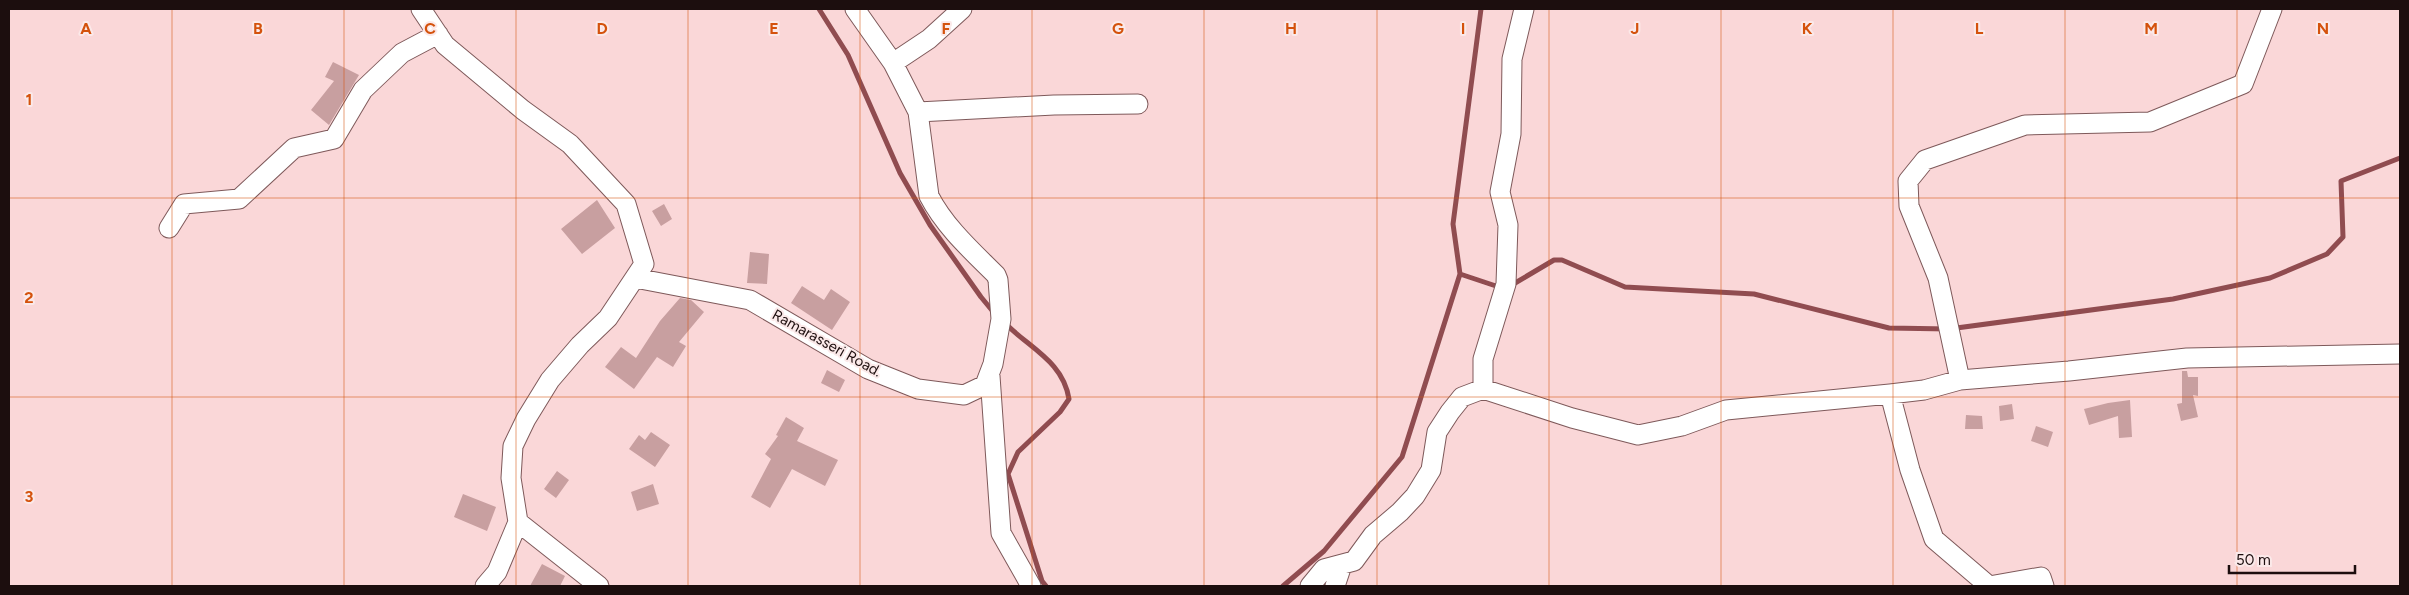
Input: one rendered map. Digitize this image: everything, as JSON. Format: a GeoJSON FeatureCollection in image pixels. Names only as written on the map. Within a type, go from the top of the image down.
{"type":"FeatureCollection","features":[{"type":"Feature","properties":{"kind":"street"},"geometry":{"type":"LineString","coordinates":[[421,9],[445,45],[523,110],[570,144],[626,204],[644,264],[608,318],[580,345],[550,380],[526,419],[514,446],[510,478],[518,522],[497,572],[485,586]]}},
{"type":"Feature","properties":{"kind":"street"},"geometry":{"type":"LineString","coordinates":[[855,9],[893,63],[918,112],[929,196],[933,205],[966,246],[996,275],[998,280],[1002,310],[990,376],[1001,533],[1031,586]]}},
{"type":"Feature","properties":{"kind":"street"},"geometry":{"type":"LineString","coordinates":[[893,63],[930,39],[962,9]]}},
{"type":"Feature","properties":{"kind":"street"},"geometry":{"type":"LineString","coordinates":[[1483,389],[1483,359],[1505,288],[1508,225],[1500,192],[1510,134],[1512,59],[1524,9]]}},
{"type":"Feature","properties":{"kind":"street"},"geometry":{"type":"LineString","coordinates":[[1960,380],[1938,278],[1908,206],[1908,181],[1924,160],[2025,125],[2150,122],[2243,84],[2272,9]]}},
{"type":"Feature","properties":{"kind":"street"},"geometry":{"type":"LineString","coordinates":[[169,228],[184,204],[239,199],[294,148],[334,139],[363,90],[402,53],[438,34]]}},
{"type":"Feature","properties":{"kind":"street"},"geometry":{"type":"LineString","coordinates":[[918,112],[1027,106],[1138,104]]}},
{"type":"Feature","properties":{"kind":"street","name":"Ramarasseri Road."},"geometry":{"type":"LineString","coordinates":[[635,278],[750,300],[868,369],[918,389],[964,395],[985,385],[990,376]]}},
{"type":"Feature","properties":{"kind":"street"},"geometry":{"type":"LineString","coordinates":[[1310,586],[1324,569],[1354,561],[1373,535],[1400,512],[1415,496],[1432,470],[1437,432],[1462,397],[1483,389],[1572,418],[1638,435],[1682,426],[1726,410],[1924,390],[1960,380],[2060,372],[2187,358],[2400,354]]}},
{"type":"Feature","properties":{"kind":"street"},"geometry":{"type":"LineString","coordinates":[[1890,394],[1910,470],[1934,539],[1989,586],[2042,577],[2044,586]]}},
{"type":"Feature","properties":{"kind":"street"},"geometry":{"type":"LineString","coordinates":[[518,522],[599,586]]}},
{"type":"Feature","properties":{"kind":"street"},"geometry":{"type":"LineString","coordinates":[[1335,586],[1342,565]]}},
{"type":"Feature","properties":{"kind":"building"},"geometry":{"type":"Polygon","coordinates":[[[333,62],[359,75],[329,125],[311,110],[334,81],[325,77],[333,62]]]}},
{"type":"Feature","properties":{"kind":"building"},"geometry":{"type":"Polygon","coordinates":[[[597,200],[615,228],[582,254],[561,229],[597,200]]]}},
{"type":"Feature","properties":{"kind":"building"},"geometry":{"type":"Polygon","coordinates":[[[664,204],[672,219],[661,226],[652,211],[664,204]]]}},
{"type":"Feature","properties":{"kind":"building"},"geometry":{"type":"Polygon","coordinates":[[[750,252],[769,254],[767,284],[747,283],[750,252]]]}},
{"type":"Feature","properties":{"kind":"building"},"geometry":{"type":"Polygon","coordinates":[[[802,286],[824,300],[831,289],[850,302],[832,330],[791,303],[802,286]]]}},
{"type":"Feature","properties":{"kind":"building"},"geometry":{"type":"Polygon","coordinates":[[[680,298],[691,300],[704,312],[679,342],[686,346],[673,367],[657,357],[634,389],[605,367],[621,347],[636,358],[660,321],[680,298]]]}},
{"type":"Feature","properties":{"kind":"building"},"geometry":{"type":"Polygon","coordinates":[[[827,370],[845,380],[839,392],[821,383],[827,370]]]}},
{"type":"Feature","properties":{"kind":"building"},"geometry":{"type":"Polygon","coordinates":[[[2182,371],[2187,371],[2188,377],[2198,377],[2198,396],[2193,395],[2198,417],[2181,421],[2177,404],[2182,403],[2182,371]]]}},
{"type":"Feature","properties":{"kind":"building"},"geometry":{"type":"Polygon","coordinates":[[[2130,400],[2132,437],[2119,438],[2118,416],[2089,425],[2084,409],[2130,400]]]}},
{"type":"Feature","properties":{"kind":"building"},"geometry":{"type":"Polygon","coordinates":[[[2012,404],[2014,419],[2000,421],[1999,406],[2012,404]]]}},
{"type":"Feature","properties":{"kind":"building"},"geometry":{"type":"Polygon","coordinates":[[[1966,415],[1982,416],[1983,429],[1965,429],[1966,415]]]}},
{"type":"Feature","properties":{"kind":"building"},"geometry":{"type":"Polygon","coordinates":[[[786,417],[804,428],[797,441],[838,460],[825,486],[792,469],[770,508],[751,497],[771,459],[765,454],[778,436],[776,435],[786,417]]]}},
{"type":"Feature","properties":{"kind":"building"},"geometry":{"type":"Polygon","coordinates":[[[2036,426],[2053,432],[2048,447],[2031,441],[2036,426]]]}},
{"type":"Feature","properties":{"kind":"building"},"geometry":{"type":"Polygon","coordinates":[[[651,432],[670,445],[655,467],[629,449],[639,435],[645,440],[651,432]]]}},
{"type":"Feature","properties":{"kind":"building"},"geometry":{"type":"Polygon","coordinates":[[[557,471],[569,480],[556,498],[544,489],[557,471]]]}},
{"type":"Feature","properties":{"kind":"building"},"geometry":{"type":"Polygon","coordinates":[[[653,484],[659,504],[637,511],[631,492],[653,484]]]}},
{"type":"Feature","properties":{"kind":"building"},"geometry":{"type":"Polygon","coordinates":[[[463,494],[496,507],[487,531],[454,517],[463,494]]]}},
{"type":"Feature","properties":{"kind":"building"},"geometry":{"type":"Polygon","coordinates":[[[542,564],[565,576],[560,586],[530,586],[542,564]]]}},
{"type":"Feature","properties":{"kind":"waterway"},"geometry":{"type":"LineString","coordinates":[[819,9],[848,55],[900,173],[930,225],[995,314]]}},
{"type":"Feature","properties":{"kind":"waterway"},"geometry":{"type":"LineString","coordinates":[[1283,586],[1324,551],[1402,457],[1460,274],[1453,224],[1481,9]]}},
{"type":"Feature","properties":{"kind":"waterway"},"geometry":{"type":"LineString","coordinates":[[1510,286],[1554,260],[1562,260],[1625,287],[1754,294],[1889,328],[1949,329],[2173,299],[2270,278],[2327,254],[2343,237],[2341,181],[2400,158]]}},
{"type":"Feature","properties":{"kind":"waterway"},"geometry":{"type":"LineString","coordinates":[[1460,274],[1502,288]]}},
{"type":"Feature","properties":{"kind":"waterway"},"geometry":{"type":"LineString","coordinates":[[1005,323],[1052,365],[1066,386],[1069,399],[1060,412],[1018,452],[1008,474],[1042,581],[1046,586]]}}]}
